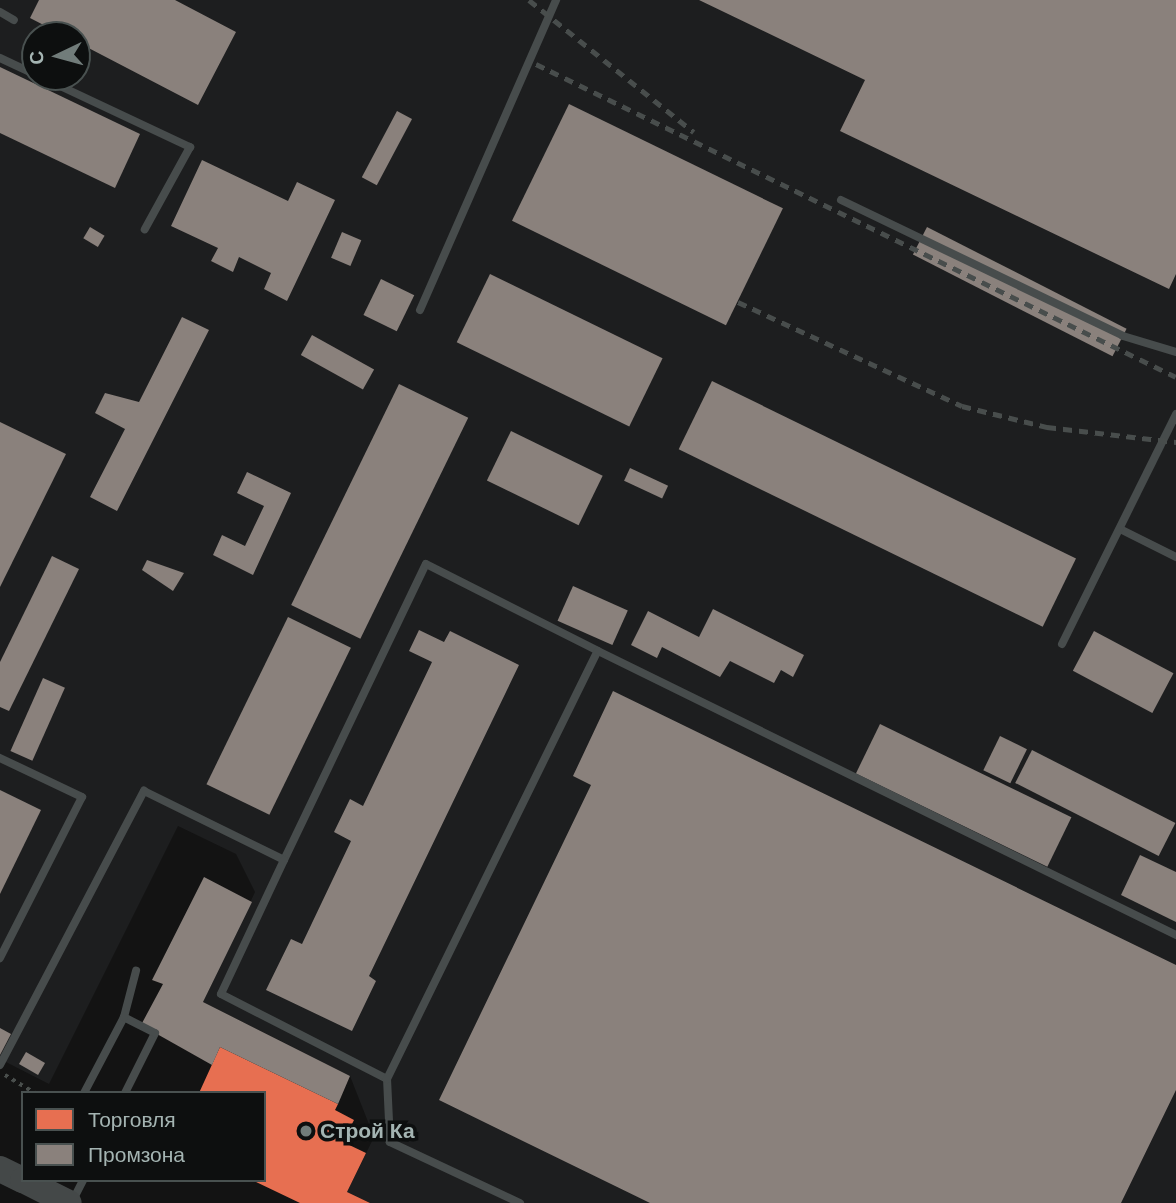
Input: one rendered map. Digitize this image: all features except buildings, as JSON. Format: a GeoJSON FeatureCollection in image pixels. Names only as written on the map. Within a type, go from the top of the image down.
{"type":"FeatureCollection","features":[{"type":"Feature","properties":{"kind":"main road"},"geometry":{"type":"LineString","coordinates":[[0,1169],[21,1178]]}},
{"type":"Feature","properties":{"kind":"main road"},"geometry":{"type":"LineString","coordinates":[[32,1182],[70,1203]]}},
{"type":"Feature","properties":{"kind":"lane"},"geometry":{"type":"LineString","coordinates":[[420,310],[556,0]]}},
{"type":"Feature","properties":{"kind":"lane"},"geometry":{"type":"LineString","coordinates":[[0,12],[14,20]]}},
{"type":"Feature","properties":{"kind":"lane"},"geometry":{"type":"LineString","coordinates":[[0,58],[21,68]]}},
{"type":"Feature","properties":{"kind":"lane"},"geometry":{"type":"LineString","coordinates":[[71,91],[190,147],[145,229]]}},
{"type":"Feature","properties":{"kind":"lane"},"geometry":{"type":"LineString","coordinates":[[841,200],[1123,336],[1176,352]]}},
{"type":"Feature","properties":{"kind":"lane"},"geometry":{"type":"LineString","coordinates":[[1062,644],[1176,414]]}},
{"type":"Feature","properties":{"kind":"lane"},"geometry":{"type":"LineString","coordinates":[[1120,529],[1176,556]]}},
{"type":"Feature","properties":{"kind":"lane"},"geometry":{"type":"LineString","coordinates":[[387,1079],[221,993],[426,564],[1176,935]]}},
{"type":"Feature","properties":{"kind":"lane"},"geometry":{"type":"LineString","coordinates":[[520,1203],[390,1142],[387,1079],[598,651]]}},
{"type":"Feature","properties":{"kind":"lane"},"geometry":{"type":"LineString","coordinates":[[0,758],[82,797],[0,958]]}},
{"type":"Feature","properties":{"kind":"lane"},"geometry":{"type":"LineString","coordinates":[[0,1065],[144,791],[284,860]]}},
{"type":"Feature","properties":{"kind":"lane"},"geometry":{"type":"LineString","coordinates":[[85,1091],[124,1017],[135,971]]}},
{"type":"Feature","properties":{"kind":"lane"},"geometry":{"type":"LineString","coordinates":[[124,1017],[155,1033],[126,1091]]}},
{"type":"Feature","properties":{"kind":"lane"},"geometry":{"type":"LineString","coordinates":[[70,1203],[82,1182]]}},
{"type":"Feature","properties":{"kind":"path"},"geometry":{"type":"LineString","coordinates":[[7,1079],[31,1091]]}},
{"type":"Feature","properties":{"kind":"shaded area"},"geometry":{"type":"Polygon","coordinates":[[[0,0],[1176,0],[1176,1203],[370,1203],[347,1192],[374,1137],[350,1076],[203,1002],[255,892],[236,854],[178,826],[49,1084],[0,1059],[0,0]]]}},
{"type":"Feature","properties":{"kind":"railway"},"geometry":{"type":"LineString","coordinates":[[529,0],[694,132]]}},
{"type":"Feature","properties":{"kind":"railway"},"geometry":{"type":"LineString","coordinates":[[536,64],[1176,377]]}},
{"type":"Feature","properties":{"kind":"railway"},"geometry":{"type":"LineString","coordinates":[[738,302],[962,406],[1047,427],[1176,442]]}},
{"type":"Feature","properties":{"kind":"place","name":"Строй Ка"},"geometry":{"type":"Point","coordinates":[306,1131]}}]}
